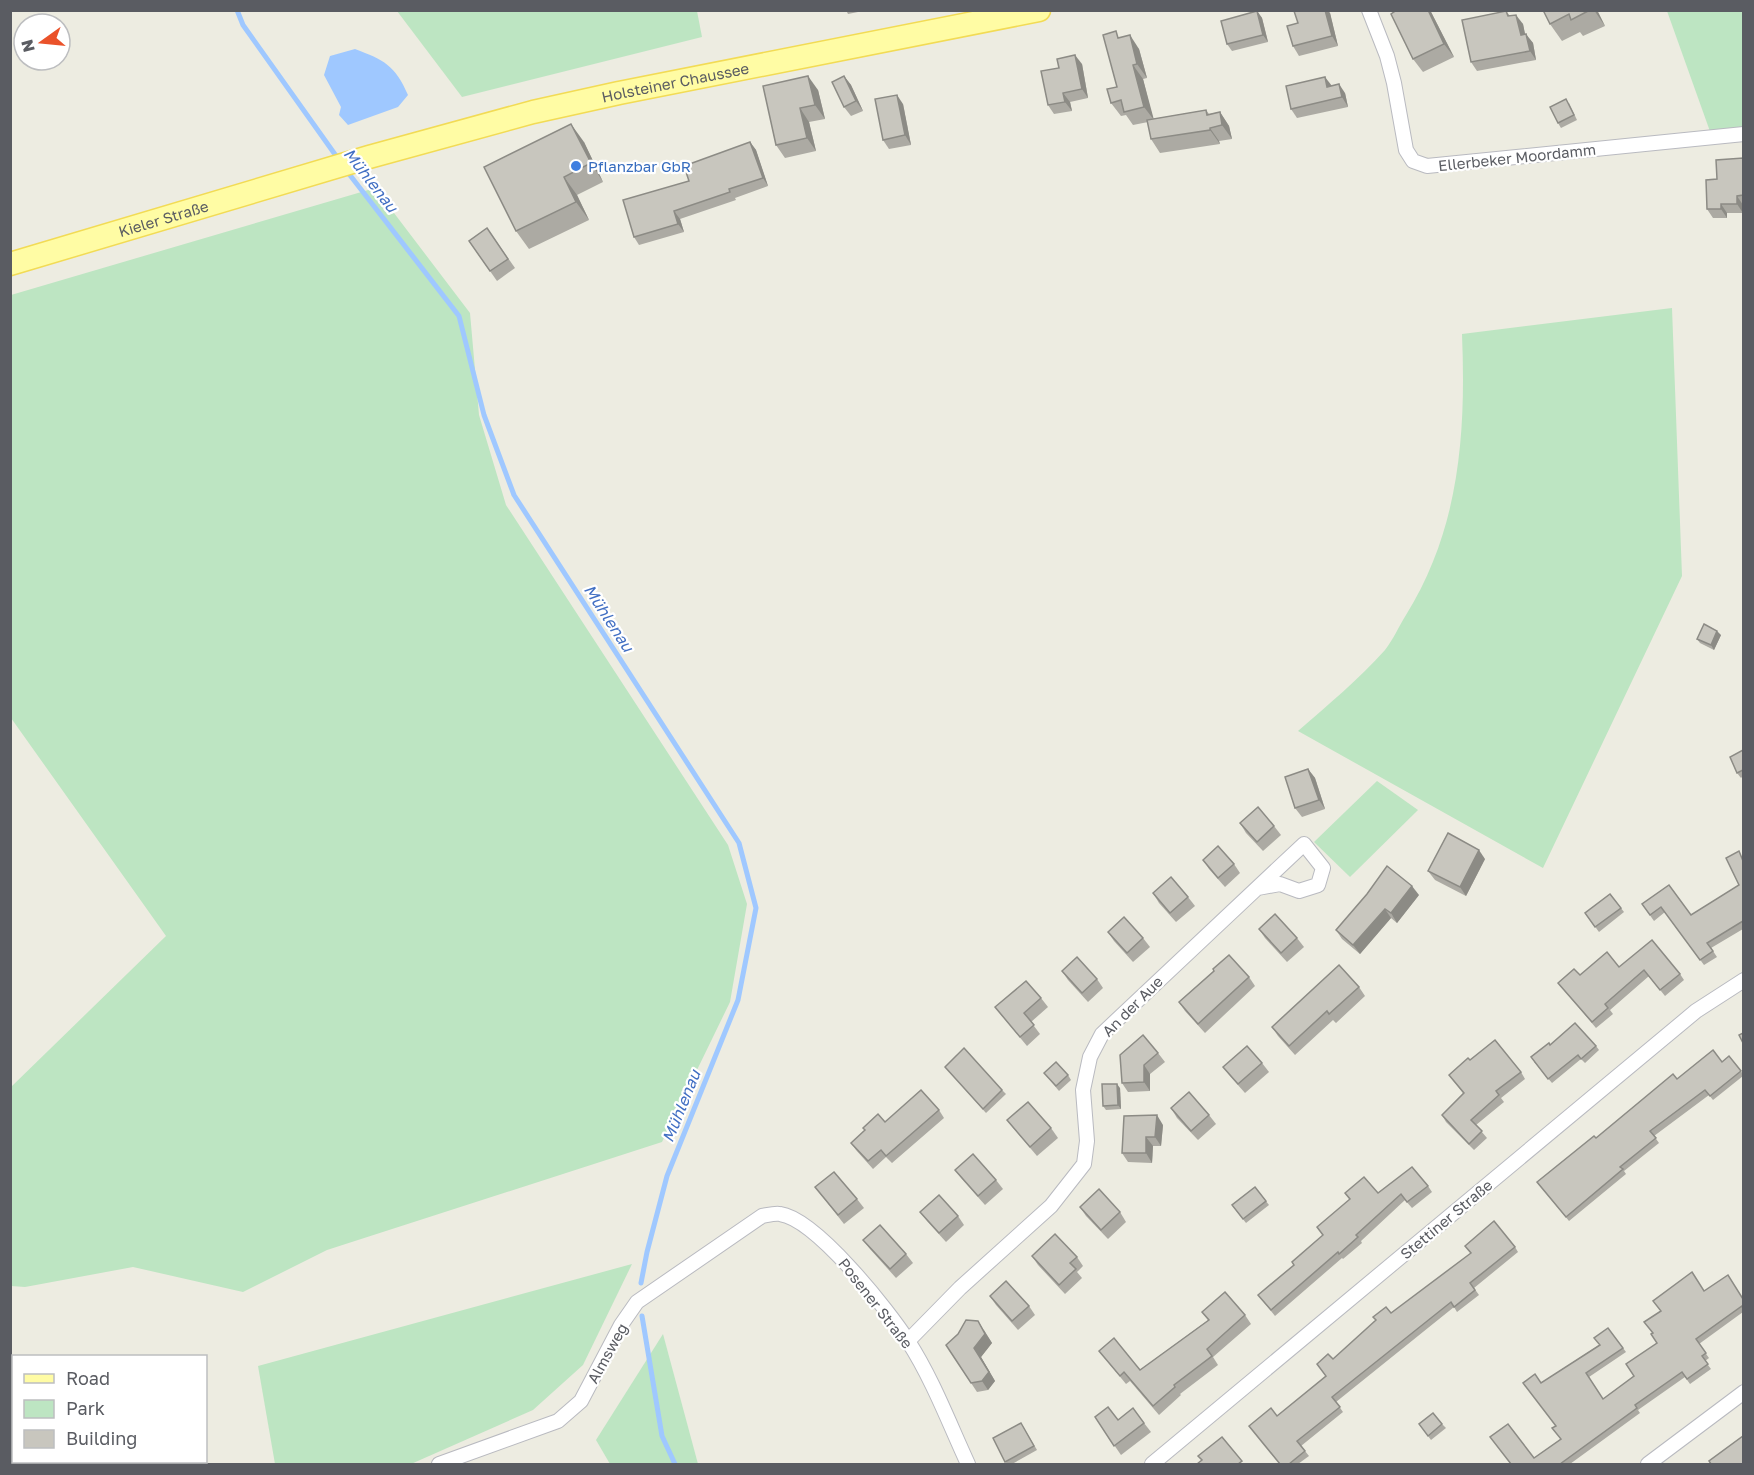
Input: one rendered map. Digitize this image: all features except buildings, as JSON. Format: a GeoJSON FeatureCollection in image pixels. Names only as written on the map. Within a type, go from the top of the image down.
{"type":"FeatureCollection","features":[{"type":"Feature","properties":{"kind":"main road","name":"Holsteiner Chaussee"},"geometry":{"type":"LineString","coordinates":[[316,173],[533,112],[1035,11]]}},
{"type":"Feature","properties":{"kind":"main road","name":"Kieler Straße"},"geometry":{"type":"LineString","coordinates":[[10,264],[316,173]]}},
{"type":"Feature","properties":{"kind":"street","name":"Ellerbeker Moordamm"},"geometry":{"type":"LineString","coordinates":[[1369,10],[1387,56],[1406,150],[1413,161],[1427,166],[1743,134]]}},
{"type":"Feature","properties":{"kind":"street","name":"An der Aue"},"geometry":{"type":"LineString","coordinates":[[908,1341],[960,1288],[1051,1206],[1084,1164],[1087,1141],[1083,1090],[1090,1057],[1102,1034],[1304,844],[1323,868],[1318,885],[1299,891],[1281,884],[1258,888]]}},
{"type":"Feature","properties":{"kind":"street","name":"Stettiner Straße"},"geometry":{"type":"LineString","coordinates":[[1152,1464],[1689,1016],[1743,980]]}},
{"type":"Feature","properties":{"kind":"street","name":"Posener Straße"},"geometry":{"type":"LineString","coordinates":[[762,1216],[780,1214],[798,1221],[837,1254],[855,1273],[908,1341],[923,1367],[968,1464]]}},
{"type":"Feature","properties":{"kind":"street","name":"Almsweg"},"geometry":{"type":"LineString","coordinates":[[439,1464],[558,1421],[580,1401],[621,1325],[637,1302],[762,1216]]}},
{"type":"Feature","properties":{"kind":"street"},"geometry":{"type":"LineString","coordinates":[[1648,1464],[1743,1392]]}},
{"type":"Feature","properties":{"kind":"green space"},"geometry":{"type":"Polygon","coordinates":[[[397,11],[697,11],[702,37],[462,97],[397,11]]]}},
{"type":"Feature","properties":{"kind":"green space"},"geometry":{"type":"Polygon","coordinates":[[[1667,11],[1743,11],[1743,133],[1712,137],[1667,11]]]}},
{"type":"Feature","properties":{"kind":"green space"},"geometry":{"type":"Polygon","coordinates":[[[375,188],[470,313],[479,415],[506,505],[728,845],[747,904],[730,1002],[662,1142],[327,1250],[243,1292],[133,1267],[25,1287],[11,1286],[11,1087],[166,936],[11,718],[11,295],[375,188]]]}},
{"type":"Feature","properties":{"kind":"green space"},"geometry":{"type":"Polygon","coordinates":[[[1672,308],[1682,576],[1543,868],[1298,731],[1354,682],[1385,650],[1424,582],[1449,514],[1456,479],[1463,407],[1462,334],[1672,308]]]}},
{"type":"Feature","properties":{"kind":"green space"},"geometry":{"type":"Polygon","coordinates":[[[1377,781],[1418,810],[1350,877],[1314,842],[1377,781]]]}},
{"type":"Feature","properties":{"kind":"green space"},"geometry":{"type":"Polygon","coordinates":[[[632,1264],[583,1365],[533,1410],[411,1464],[275,1464],[258,1366],[632,1264]]]}},
{"type":"Feature","properties":{"kind":"green space"},"geometry":{"type":"Polygon","coordinates":[[[663,1334],[698,1464],[610,1464],[596,1440],[663,1334]]]}},
{"type":"Feature","properties":{"kind":"water"},"geometry":{"type":"Polygon","coordinates":[[[355,49],[388,65],[408,95],[398,107],[348,125],[339,115],[341,107],[324,75],[330,56],[355,49]]]}},
{"type":"Feature","properties":{"kind":"waterway","name":"Mühlenau"},"geometry":{"type":"LineString","coordinates":[[237,10],[243,25],[339,160]]}},
{"type":"Feature","properties":{"kind":"waterway","name":"Mühlenau"},"geometry":{"type":"LineString","coordinates":[[346,170],[459,316],[484,415],[514,495],[739,843],[756,908],[738,1000],[667,1176],[641,1283]]}},
{"type":"Feature","properties":{"kind":"waterway","name":"Mühlenau"},"geometry":{"type":"LineString","coordinates":[[642,1316],[662,1436],[675,1464]]}},
{"type":"Feature","properties":{"kind":"place","name":"Pflanzbar GbR"},"geometry":{"type":"Point","coordinates":[576,166]}}]}
